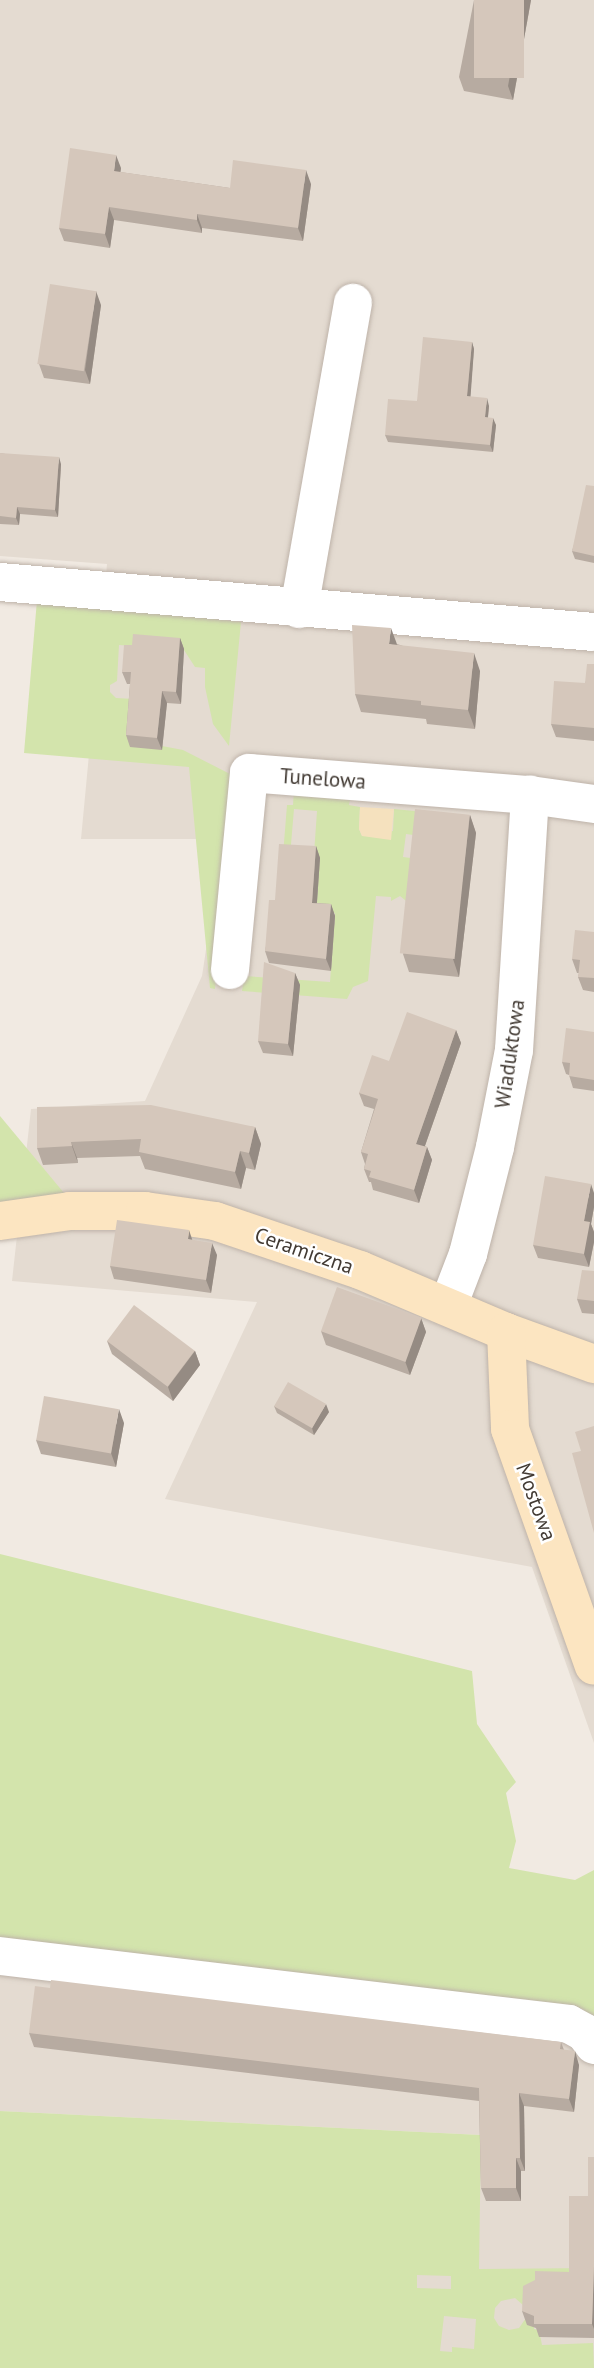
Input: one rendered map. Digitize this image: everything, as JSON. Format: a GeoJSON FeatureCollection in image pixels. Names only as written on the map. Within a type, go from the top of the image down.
{"type":"FeatureCollection","features":[{"type":"Feature","properties":{"kind":"street"},"geometry":{"type":"LineString","coordinates":[[299,609],[353,303]]}},
{"type":"Feature","properties":{"kind":"street"},"geometry":{"type":"LineString","coordinates":[[0,582],[594,632]]}},
{"type":"Feature","properties":{"kind":"street","name":"Tunelowa"},"geometry":{"type":"LineString","coordinates":[[230,970],[249,773],[530,795],[594,804]]}},
{"type":"Feature","properties":{"kind":"street","name":"Wiaduktowa"},"geometry":{"type":"LineString","coordinates":[[448,1306],[468,1254],[495,1147],[514,1050],[530,795]]}},
{"type":"Feature","properties":{"kind":"street","name":"Ceramiczna"},"geometry":{"type":"LineString","coordinates":[[0,1221],[70,1211],[145,1211],[215,1221],[360,1270],[506,1332],[594,1364]]}},
{"type":"Feature","properties":{"kind":"street","name":"Mostowa"},"geometry":{"type":"LineString","coordinates":[[506,1332],[510,1429],[594,1666]]}},
{"type":"Feature","properties":{"kind":"street"},"geometry":{"type":"LineString","coordinates":[[0,1956],[569,2024],[585,2033],[594,2045]]}},
{"type":"Feature","properties":{"kind":"shaded area"},"geometry":{"type":"Polygon","coordinates":[[[0,0],[594,0],[594,1743],[532,1567],[165,1499],[257,1302],[12,1281],[31,1109],[145,1101],[202,976],[220,858],[218,839],[81,839],[107,564],[0,556],[0,0]]]}},
{"type":"Feature","properties":{"kind":"shaded area"},"geometry":{"type":"Polygon","coordinates":[[[0,1940],[583,2009],[594,2024],[594,2368],[274,2338],[272,2273],[481,2135],[0,2111],[0,1940]]]}},
{"type":"Feature","properties":{"kind":"green space"},"geometry":{"type":"Polygon","coordinates":[[[37,600],[241,622],[229,746],[213,724],[205,687],[205,668],[195,667],[184,650],[119,645],[117,681],[110,685],[110,692],[116,698],[134,699],[161,750],[162,746],[183,750],[234,776],[215,989],[210,988],[189,767],[24,753],[37,600]]]}},
{"type":"Feature","properties":{"kind":"green space"},"geometry":{"type":"Polygon","coordinates":[[[294,790],[351,794],[349,805],[360,807],[359,829],[362,836],[393,831],[394,809],[455,815],[421,836],[406,834],[403,857],[418,859],[410,904],[400,896],[391,901],[391,897],[376,896],[368,981],[353,987],[347,999],[242,991],[244,976],[330,982],[335,913],[310,911],[317,811],[294,809],[290,856],[283,855],[287,805],[293,805],[294,790]]]}},
{"type":"Feature","properties":{"kind":"green space"},"geometry":{"type":"Polygon","coordinates":[[[0,1116],[64,1193],[0,1203],[0,1116]]]}},
{"type":"Feature","properties":{"kind":"green space"},"geometry":{"type":"Polygon","coordinates":[[[0,1554],[472,1671],[477,1724],[516,1782],[506,1793],[516,1841],[509,1868],[575,1880],[594,1870],[594,2024],[583,2009],[0,1940],[0,1554]]]}},
{"type":"Feature","properties":{"kind":"green space"},"geometry":{"type":"Polygon","coordinates":[[[0,2111],[481,2135],[479,2269],[594,2268],[523,2305],[515,2298],[501,2301],[495,2308],[494,2318],[499,2326],[509,2330],[519,2328],[526,2318],[534,2325],[534,2329],[539,2330],[542,2345],[593,2343],[594,2368],[0,2368],[0,2111]],[[417,2275],[417,2288],[451,2289],[451,2276],[417,2275]],[[444,2316],[440,2351],[452,2352],[452,2347],[474,2349],[476,2319],[444,2316]]]}},
{"type":"Feature","properties":{"kind":"sand"},"geometry":{"type":"Polygon","coordinates":[[[360,807],[394,809],[391,840],[362,836],[359,829],[360,807]]]}},
{"type":"Feature","properties":{"kind":"building"},"geometry":{"type":"Polygon","coordinates":[[[474,0],[524,0],[524,78],[474,78],[474,0]]]}},
{"type":"Feature","properties":{"kind":"building"},"geometry":{"type":"Polygon","coordinates":[[[70,148],[116,155],[114,171],[230,188],[233,160],[306,170],[298,228],[197,214],[197,220],[109,207],[105,234],[59,228],[70,148]]]}},
{"type":"Feature","properties":{"kind":"building"},"geometry":{"type":"Polygon","coordinates":[[[50,284],[96,291],[84,371],[37,364],[50,284]]]}},
{"type":"Feature","properties":{"kind":"building"},"geometry":{"type":"Polygon","coordinates":[[[423,337],[472,342],[467,396],[487,398],[485,417],[493,418],[490,445],[385,435],[388,399],[417,401],[423,337]]]}},
{"type":"Feature","properties":{"kind":"building"},"geometry":{"type":"Polygon","coordinates":[[[0,453],[59,457],[55,510],[17,507],[16,518],[0,516],[0,453]]]}},
{"type":"Feature","properties":{"kind":"building"},"geometry":{"type":"Polygon","coordinates":[[[586,485],[594,486],[594,556],[572,551],[586,485]]]}},
{"type":"Feature","properties":{"kind":"building"},"geometry":{"type":"Polygon","coordinates":[[[352,625],[391,628],[389,644],[474,653],[468,710],[421,705],[421,701],[355,694],[352,625]]]}},
{"type":"Feature","properties":{"kind":"building"},"geometry":{"type":"Polygon","coordinates":[[[133,634],[180,638],[176,692],[162,691],[157,738],[126,735],[131,672],[122,672],[124,645],[132,645],[133,634]]]}},
{"type":"Feature","properties":{"kind":"building"},"geometry":{"type":"Polygon","coordinates":[[[587,664],[594,664],[594,728],[551,724],[554,681],[585,683],[587,664]]]}},
{"type":"Feature","properties":{"kind":"building"},"geometry":{"type":"Polygon","coordinates":[[[415,809],[470,815],[455,959],[400,953],[415,809]]]}},
{"type":"Feature","properties":{"kind":"building"},"geometry":{"type":"Polygon","coordinates":[[[279,844],[316,846],[312,903],[331,904],[326,959],[265,951],[269,900],[275,900],[279,844]]]}},
{"type":"Feature","properties":{"kind":"building"},"geometry":{"type":"Polygon","coordinates":[[[575,930],[594,932],[594,978],[578,977],[580,960],[572,959],[575,930]]]}},
{"type":"Feature","properties":{"kind":"building"},"geometry":{"type":"Polygon","coordinates":[[[264,962],[295,973],[288,1044],[258,1041],[264,962]]]}},
{"type":"Feature","properties":{"kind":"building"},"geometry":{"type":"Polygon","coordinates":[[[407,1012],[456,1030],[416,1144],[427,1147],[414,1190],[369,1177],[371,1171],[364,1169],[368,1154],[361,1152],[378,1099],[359,1093],[372,1055],[389,1061],[407,1012]]]}},
{"type":"Feature","properties":{"kind":"building"},"geometry":{"type":"Polygon","coordinates":[[[566,1028],[594,1032],[594,1080],[569,1076],[570,1063],[562,1062],[566,1028]]]}},
{"type":"Feature","properties":{"kind":"building"},"geometry":{"type":"Polygon","coordinates":[[[151,1105],[255,1127],[249,1153],[240,1151],[235,1172],[139,1152],[141,1139],[71,1142],[72,1146],[37,1148],[37,1107],[151,1105]]]}},
{"type":"Feature","properties":{"kind":"building"},"geometry":{"type":"Polygon","coordinates":[[[545,1176],[591,1184],[584,1221],[590,1222],[584,1254],[533,1245],[545,1176]]]}},
{"type":"Feature","properties":{"kind":"building"},"geometry":{"type":"Polygon","coordinates":[[[117,1220],[189,1230],[188,1239],[212,1243],[206,1280],[110,1266],[117,1220]]]}},
{"type":"Feature","properties":{"kind":"building"},"geometry":{"type":"Polygon","coordinates":[[[582,1270],[594,1271],[594,1301],[577,1299],[582,1270]]]}},
{"type":"Feature","properties":{"kind":"building"},"geometry":{"type":"Polygon","coordinates":[[[337,1287],[422,1318],[405,1362],[321,1331],[337,1287]]]}},
{"type":"Feature","properties":{"kind":"building"},"geometry":{"type":"Polygon","coordinates":[[[134,1305],[195,1351],[168,1387],[107,1341],[134,1305]]]}},
{"type":"Feature","properties":{"kind":"building"},"geometry":{"type":"Polygon","coordinates":[[[288,1382],[326,1404],[312,1428],[274,1406],[288,1382]]]}},
{"type":"Feature","properties":{"kind":"building"},"geometry":{"type":"Polygon","coordinates":[[[44,1396],[119,1409],[111,1454],[36,1440],[44,1396]]]}},
{"type":"Feature","properties":{"kind":"building"},"geometry":{"type":"Polygon","coordinates":[[[594,1426],[594,1533],[572,1453],[581,1451],[575,1432],[594,1426]]]}},
{"type":"Feature","properties":{"kind":"building"},"geometry":{"type":"Polygon","coordinates":[[[51,1980],[561,2042],[560,2049],[575,2051],[569,2099],[519,2093],[520,2158],[516,2158],[516,2188],[481,2188],[479,2088],[29,2033],[35,1986],[50,1988],[51,1980]]]}},
{"type":"Feature","properties":{"kind":"building"},"geometry":{"type":"Polygon","coordinates":[[[588,2157],[594,2157],[592,2324],[534,2324],[534,2316],[522,2311],[523,2286],[535,2280],[535,2271],[569,2272],[569,2196],[588,2196],[588,2157]]]}}]}
